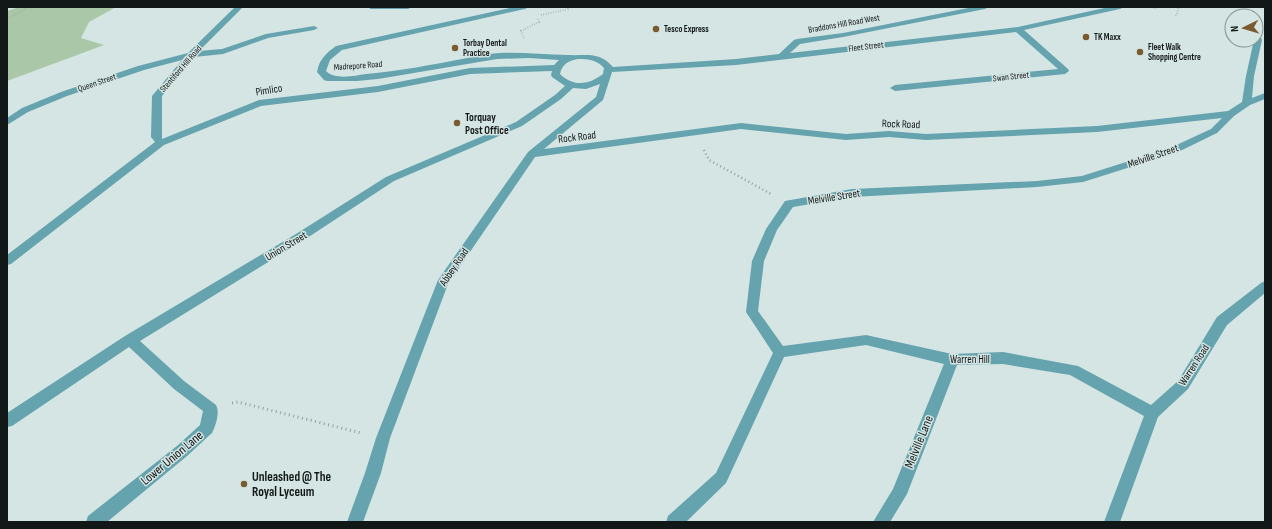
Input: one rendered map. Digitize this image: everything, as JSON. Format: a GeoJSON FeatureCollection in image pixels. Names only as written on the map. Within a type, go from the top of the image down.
{"type":"FeatureCollection","features":[{"type":"Feature","properties":{"kind":"street","name":"Stentiford Hill Road"},"geometry":{"type":"LineString","coordinates":[[160,143],[156,137],[157,96],[191,55],[239,7]]}},
{"type":"Feature","properties":{"kind":"street"},"geometry":{"type":"LineString","coordinates":[[371,7],[408,7]]}},
{"type":"Feature","properties":{"kind":"street","name":"Madrepore Road"},"geometry":{"type":"LineString","coordinates":[[525,7],[339,48],[326,58],[321,72],[327,78],[357,78],[378,76],[497,56],[529,55],[570,58]]}},
{"type":"Feature","properties":{"kind":"street","name":"Braddons Hill Road West"},"geometry":{"type":"LineString","coordinates":[[781,57],[797,42],[850,34],[985,7]]}},
{"type":"Feature","properties":{"kind":"street","name":"Fleet Street"},"geometry":{"type":"LineString","coordinates":[[608,72],[736,62],[1018,29],[1120,7]]}},
{"type":"Feature","properties":{"kind":"street","name":"Queen Street"},"geometry":{"type":"LineString","coordinates":[[7,122],[25,110],[64,94],[141,68],[191,55],[224,51],[266,36],[314,28]]}},
{"type":"Feature","properties":{"kind":"street","name":"Swan Street"},"geometry":{"type":"LineString","coordinates":[[895,88],[1065,71],[1018,29]]}},
{"type":"Feature","properties":{"kind":"street"},"geometry":{"type":"LineString","coordinates":[[1247,103],[1250,76],[1256,48]]}},
{"type":"Feature","properties":{"kind":"street"},"geometry":{"type":"LineString","coordinates":[[587,56],[596,58],[607,64],[608,72],[597,83],[586,86],[571,85],[560,80],[555,75],[555,68],[560,63],[570,58],[587,56]]}},
{"type":"Feature","properties":{"kind":"street","name":"Pimlico"},"geometry":{"type":"LineString","coordinates":[[7,261],[160,143],[258,103],[378,89],[470,71],[555,68]]}},
{"type":"Feature","properties":{"kind":"street","name":"Abbey Road"},"geometry":{"type":"LineString","coordinates":[[355,522],[373,474],[383,438],[442,283],[532,154],[600,98],[608,72]]}},
{"type":"Feature","properties":{"kind":"street","name":"Union Street"},"geometry":{"type":"LineString","coordinates":[[7,421],[130,340],[300,238],[390,179],[518,124],[558,97],[571,85]]}},
{"type":"Feature","properties":{"kind":"street","name":"Rock Road"},"geometry":{"type":"LineString","coordinates":[[532,154],[741,126],[846,137],[889,134],[926,137],[1097,128],[1231,114],[1247,103],[1265,96]]}},
{"type":"Feature","properties":{"kind":"street","name":"Melville Street"},"geometry":{"type":"LineString","coordinates":[[790,204],[852,193],[1037,184],[1083,179],[1174,150],[1214,131],[1231,114]]}},
{"type":"Feature","properties":{"kind":"street"},"geometry":{"type":"LineString","coordinates":[[674,522],[721,478],[780,352],[752,312],[758,261],[772,229],[790,204]]}},
{"type":"Feature","properties":{"kind":"street","name":"Warren Road"},"geometry":{"type":"LineString","coordinates":[[1112,522],[1152,413],[1183,385],[1222,321],[1265,286]]}},
{"type":"Feature","properties":{"kind":"street"},"geometry":{"type":"LineString","coordinates":[[130,340],[179,385],[211,409]]}},
{"type":"Feature","properties":{"kind":"street","name":"Warren Hill"},"geometry":{"type":"LineString","coordinates":[[780,352],[866,340],[952,360],[1003,358],[1072,370],[1152,413]]}},
{"type":"Feature","properties":{"kind":"street","name":"Melville Lane"},"geometry":{"type":"LineString","coordinates":[[881,522],[899,494],[952,360]]}},
{"type":"Feature","properties":{"kind":"street","name":"Lower Union Lane"},"geometry":{"type":"LineString","coordinates":[[94,522],[182,451],[207,428],[211,409]]}},
{"type":"Feature","properties":{"kind":"path"},"geometry":{"type":"LineString","coordinates":[[7,20],[28,7]]}},
{"type":"Feature","properties":{"kind":"path"},"geometry":{"type":"LineString","coordinates":[[521,31],[539,22],[538,18],[542,14],[569,9],[568,7]]}},
{"type":"Feature","properties":{"kind":"path"},"geometry":{"type":"LineString","coordinates":[[1151,7],[1156,9]]}},
{"type":"Feature","properties":{"kind":"path"},"geometry":{"type":"LineString","coordinates":[[1176,16],[1179,7]]}},
{"type":"Feature","properties":{"kind":"path"},"geometry":{"type":"LineString","coordinates":[[695,131],[709,160],[790,204]]}},
{"type":"Feature","properties":{"kind":"path"},"geometry":{"type":"LineString","coordinates":[[211,409],[238,402],[383,438]]}},
{"type":"Feature","properties":{"kind":"green space"},"geometry":{"type":"Polygon","coordinates":[[[19,7],[116,7],[89,22],[81,38],[104,45],[7,81],[7,11],[19,7]]]}},
{"type":"Feature","properties":{"kind":"place","name":"Tesco Express"},"geometry":{"type":"Point","coordinates":[656,29]}},
{"type":"Feature","properties":{"kind":"place","name":"TK Maxx"},"geometry":{"type":"Point","coordinates":[1086,37]}},
{"type":"Feature","properties":{"kind":"place","name":"Torbay Dental Practice"},"geometry":{"type":"Point","coordinates":[455,48]}},
{"type":"Feature","properties":{"kind":"place","name":"Fleet Walk Shopping Centre"},"geometry":{"type":"Point","coordinates":[1140,52]}},
{"type":"Feature","properties":{"kind":"place","name":"Torquay Post Office"},"geometry":{"type":"Point","coordinates":[457,123]}},
{"type":"Feature","properties":{"kind":"place","name":"Unleashed @ The Royal Lyceum"},"geometry":{"type":"Point","coordinates":[244,484]}}]}
